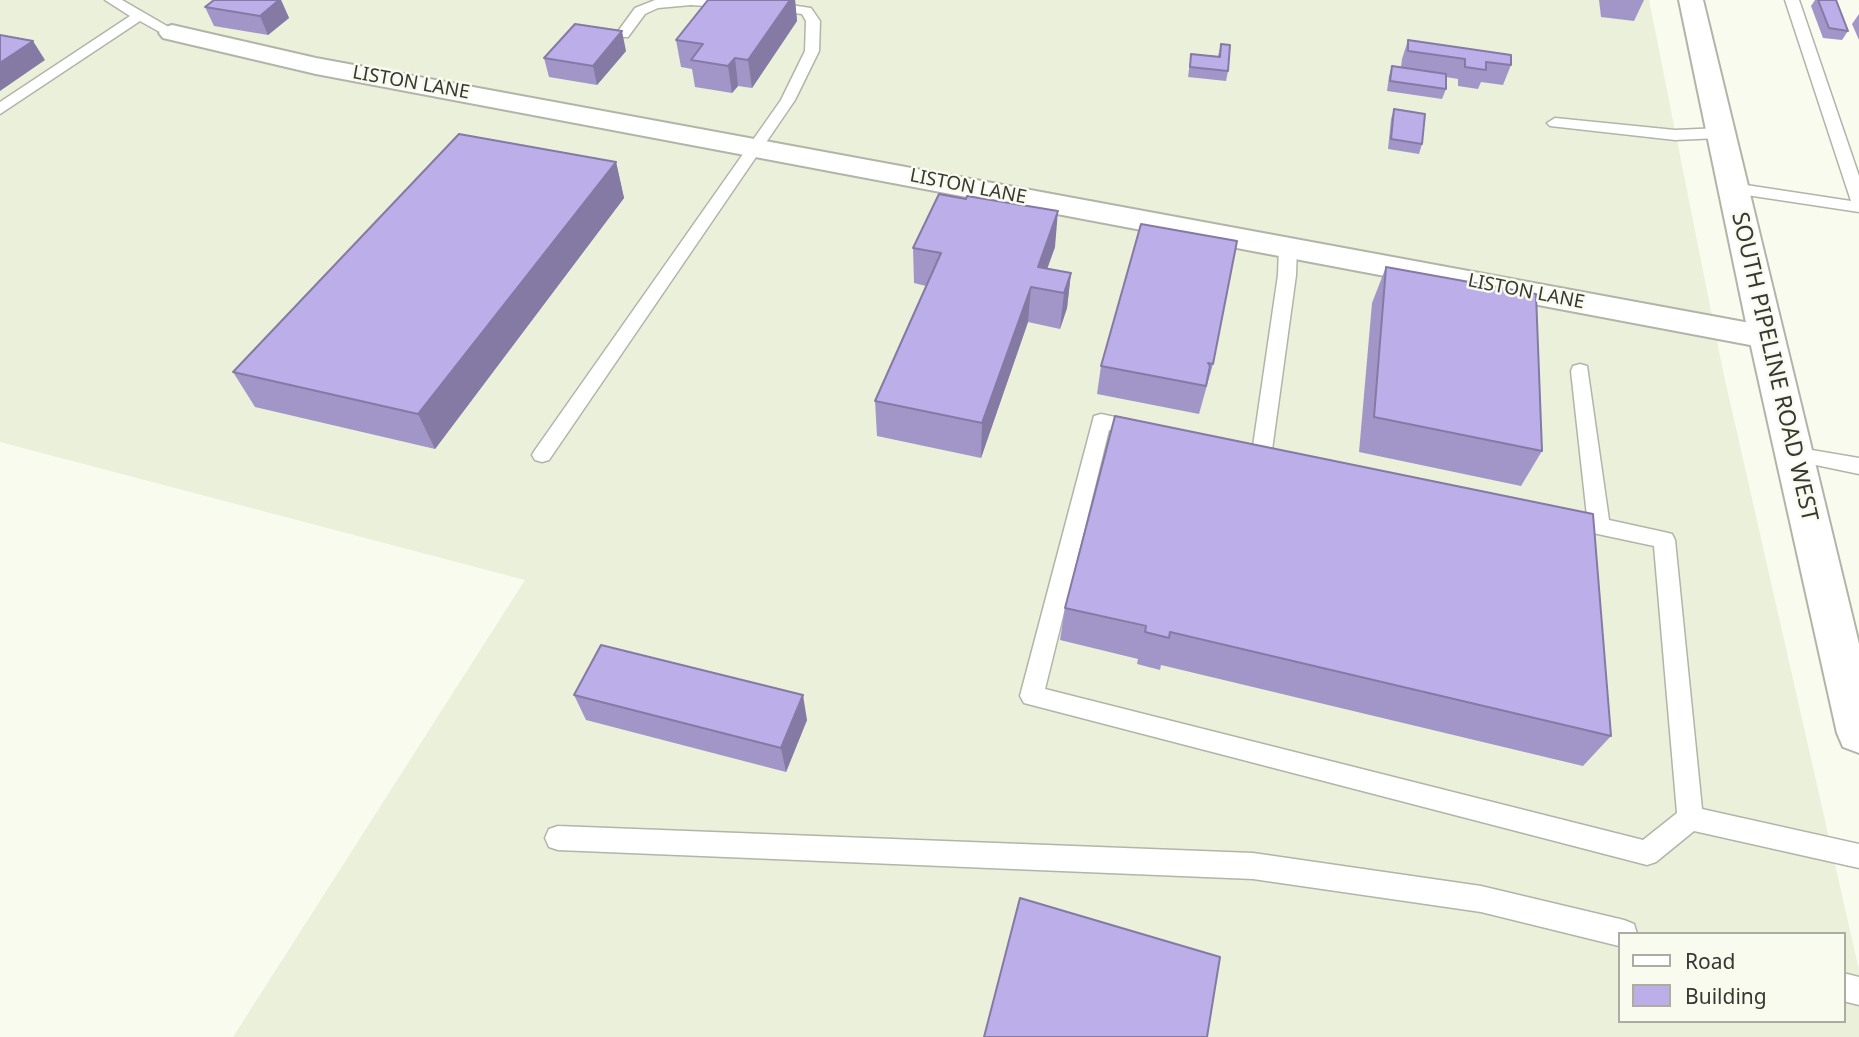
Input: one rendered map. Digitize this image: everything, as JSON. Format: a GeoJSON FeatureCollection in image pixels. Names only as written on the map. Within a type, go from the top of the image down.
{"type":"FeatureCollection","features":[{"type":"Feature","properties":{"kind":"street","name":"SOUTH PIPELINE ROAD WEST"},"geometry":{"type":"LineString","coordinates":[[1691,0],[1766,337],[1859,733]]}},
{"type":"Feature","properties":{"kind":"street","name":"LISTON LANE"},"geometry":{"type":"LineString","coordinates":[[172,33],[316,66],[1766,337]]}},
{"type":"Feature","properties":{"kind":"lane"},"geometry":{"type":"LineString","coordinates":[[112,0],[172,33]]}},
{"type":"Feature","properties":{"kind":"lane"},"geometry":{"type":"LineString","coordinates":[[1792,0],[1859,200]]}},
{"type":"Feature","properties":{"kind":"lane"},"geometry":{"type":"LineString","coordinates":[[542,455],[753,146],[788,100],[811,51],[813,21],[806,11],[691,1],[655,4],[640,11],[623,34]]}},
{"type":"Feature","properties":{"kind":"lane"},"geometry":{"type":"LineString","coordinates":[[0,109],[139,16]]}},
{"type":"Feature","properties":{"kind":"lane"},"geometry":{"type":"LineString","coordinates":[[1555,123],[1675,135],[1720,133]]}},
{"type":"Feature","properties":{"kind":"lane"},"geometry":{"type":"LineString","coordinates":[[1733,188],[1859,206]]}},
{"type":"Feature","properties":{"kind":"lane"},"geometry":{"type":"LineString","coordinates":[[1262,453],[1287,275],[1288,247]]}},
{"type":"Feature","properties":{"kind":"lane"},"geometry":{"type":"LineString","coordinates":[[1580,371],[1599,526]]}},
{"type":"Feature","properties":{"kind":"lane"},"geometry":{"type":"LineString","coordinates":[[1101,421],[1664,540],[1690,818],[1647,853],[1032,696],[1101,421]]}},
{"type":"Feature","properties":{"kind":"lane"},"geometry":{"type":"LineString","coordinates":[[1794,453],[1859,466]]}},
{"type":"Feature","properties":{"kind":"lane"},"geometry":{"type":"LineString","coordinates":[[1690,818],[1859,856]]}},
{"type":"Feature","properties":{"kind":"lane"},"geometry":{"type":"LineString","coordinates":[[558,838],[1253,866],[1481,899],[1618,933]]}},
{"type":"Feature","properties":{"kind":"shaded area"},"geometry":{"type":"Polygon","coordinates":[[[0,0],[1649,0],[1723,371],[1859,970],[1859,1037],[233,1037],[525,580],[0,442],[0,0]]]}},
{"type":"Feature","properties":{"kind":"building"},"geometry":{"type":"Polygon","coordinates":[[[214,0],[279,0],[260,16],[205,7],[214,0]]]}},
{"type":"Feature","properties":{"kind":"building"},"geometry":{"type":"Polygon","coordinates":[[[708,0],[790,0],[748,60],[735,58],[728,66],[691,60],[703,44],[676,40],[708,0]]]}},
{"type":"Feature","properties":{"kind":"building"},"geometry":{"type":"Polygon","coordinates":[[[1818,0],[1836,0],[1848,31],[1829,28],[1818,0]]]}},
{"type":"Feature","properties":{"kind":"building"},"geometry":{"type":"Polygon","coordinates":[[[575,24],[622,31],[593,66],[544,58],[575,24]]]}},
{"type":"Feature","properties":{"kind":"building"},"geometry":{"type":"Polygon","coordinates":[[[0,35],[33,41],[0,63],[0,35]]]}},
{"type":"Feature","properties":{"kind":"building"},"geometry":{"type":"Polygon","coordinates":[[[1408,40],[1511,55],[1511,65],[1486,62],[1486,70],[1465,67],[1465,59],[1408,51],[1408,40]]]}},
{"type":"Feature","properties":{"kind":"building"},"geometry":{"type":"Polygon","coordinates":[[[1221,44],[1230,45],[1228,71],[1190,67],[1191,54],[1220,57],[1221,44]]]}},
{"type":"Feature","properties":{"kind":"building"},"geometry":{"type":"Polygon","coordinates":[[[1392,66],[1446,74],[1446,89],[1390,81],[1392,66]]]}},
{"type":"Feature","properties":{"kind":"building"},"geometry":{"type":"Polygon","coordinates":[[[1394,109],[1425,114],[1422,144],[1391,139],[1394,109]]]}},
{"type":"Feature","properties":{"kind":"building"},"geometry":{"type":"Polygon","coordinates":[[[459,134],[616,162],[418,414],[233,372],[459,134]]]}},
{"type":"Feature","properties":{"kind":"building"},"geometry":{"type":"Polygon","coordinates":[[[939,194],[1058,211],[1038,267],[1071,273],[1064,293],[1031,287],[982,423],[875,401],[941,253],[913,248],[939,194]]]}},
{"type":"Feature","properties":{"kind":"building"},"geometry":{"type":"Polygon","coordinates":[[[1141,224],[1237,241],[1213,364],[1208,363],[1210,366],[1206,386],[1101,366],[1141,224]]]}},
{"type":"Feature","properties":{"kind":"building"},"geometry":{"type":"Polygon","coordinates":[[[1386,267],[1536,294],[1542,451],[1374,417],[1386,267]]]}},
{"type":"Feature","properties":{"kind":"building"},"geometry":{"type":"Polygon","coordinates":[[[1115,416],[1593,514],[1611,736],[1170,632],[1169,638],[1145,632],[1146,626],[1065,608],[1115,416]]]}},
{"type":"Feature","properties":{"kind":"building"},"geometry":{"type":"Polygon","coordinates":[[[601,645],[803,695],[781,748],[574,695],[601,645]]]}},
{"type":"Feature","properties":{"kind":"building"},"geometry":{"type":"Polygon","coordinates":[[[1020,898],[1220,957],[1207,1037],[984,1037],[1020,898]]]}}]}
